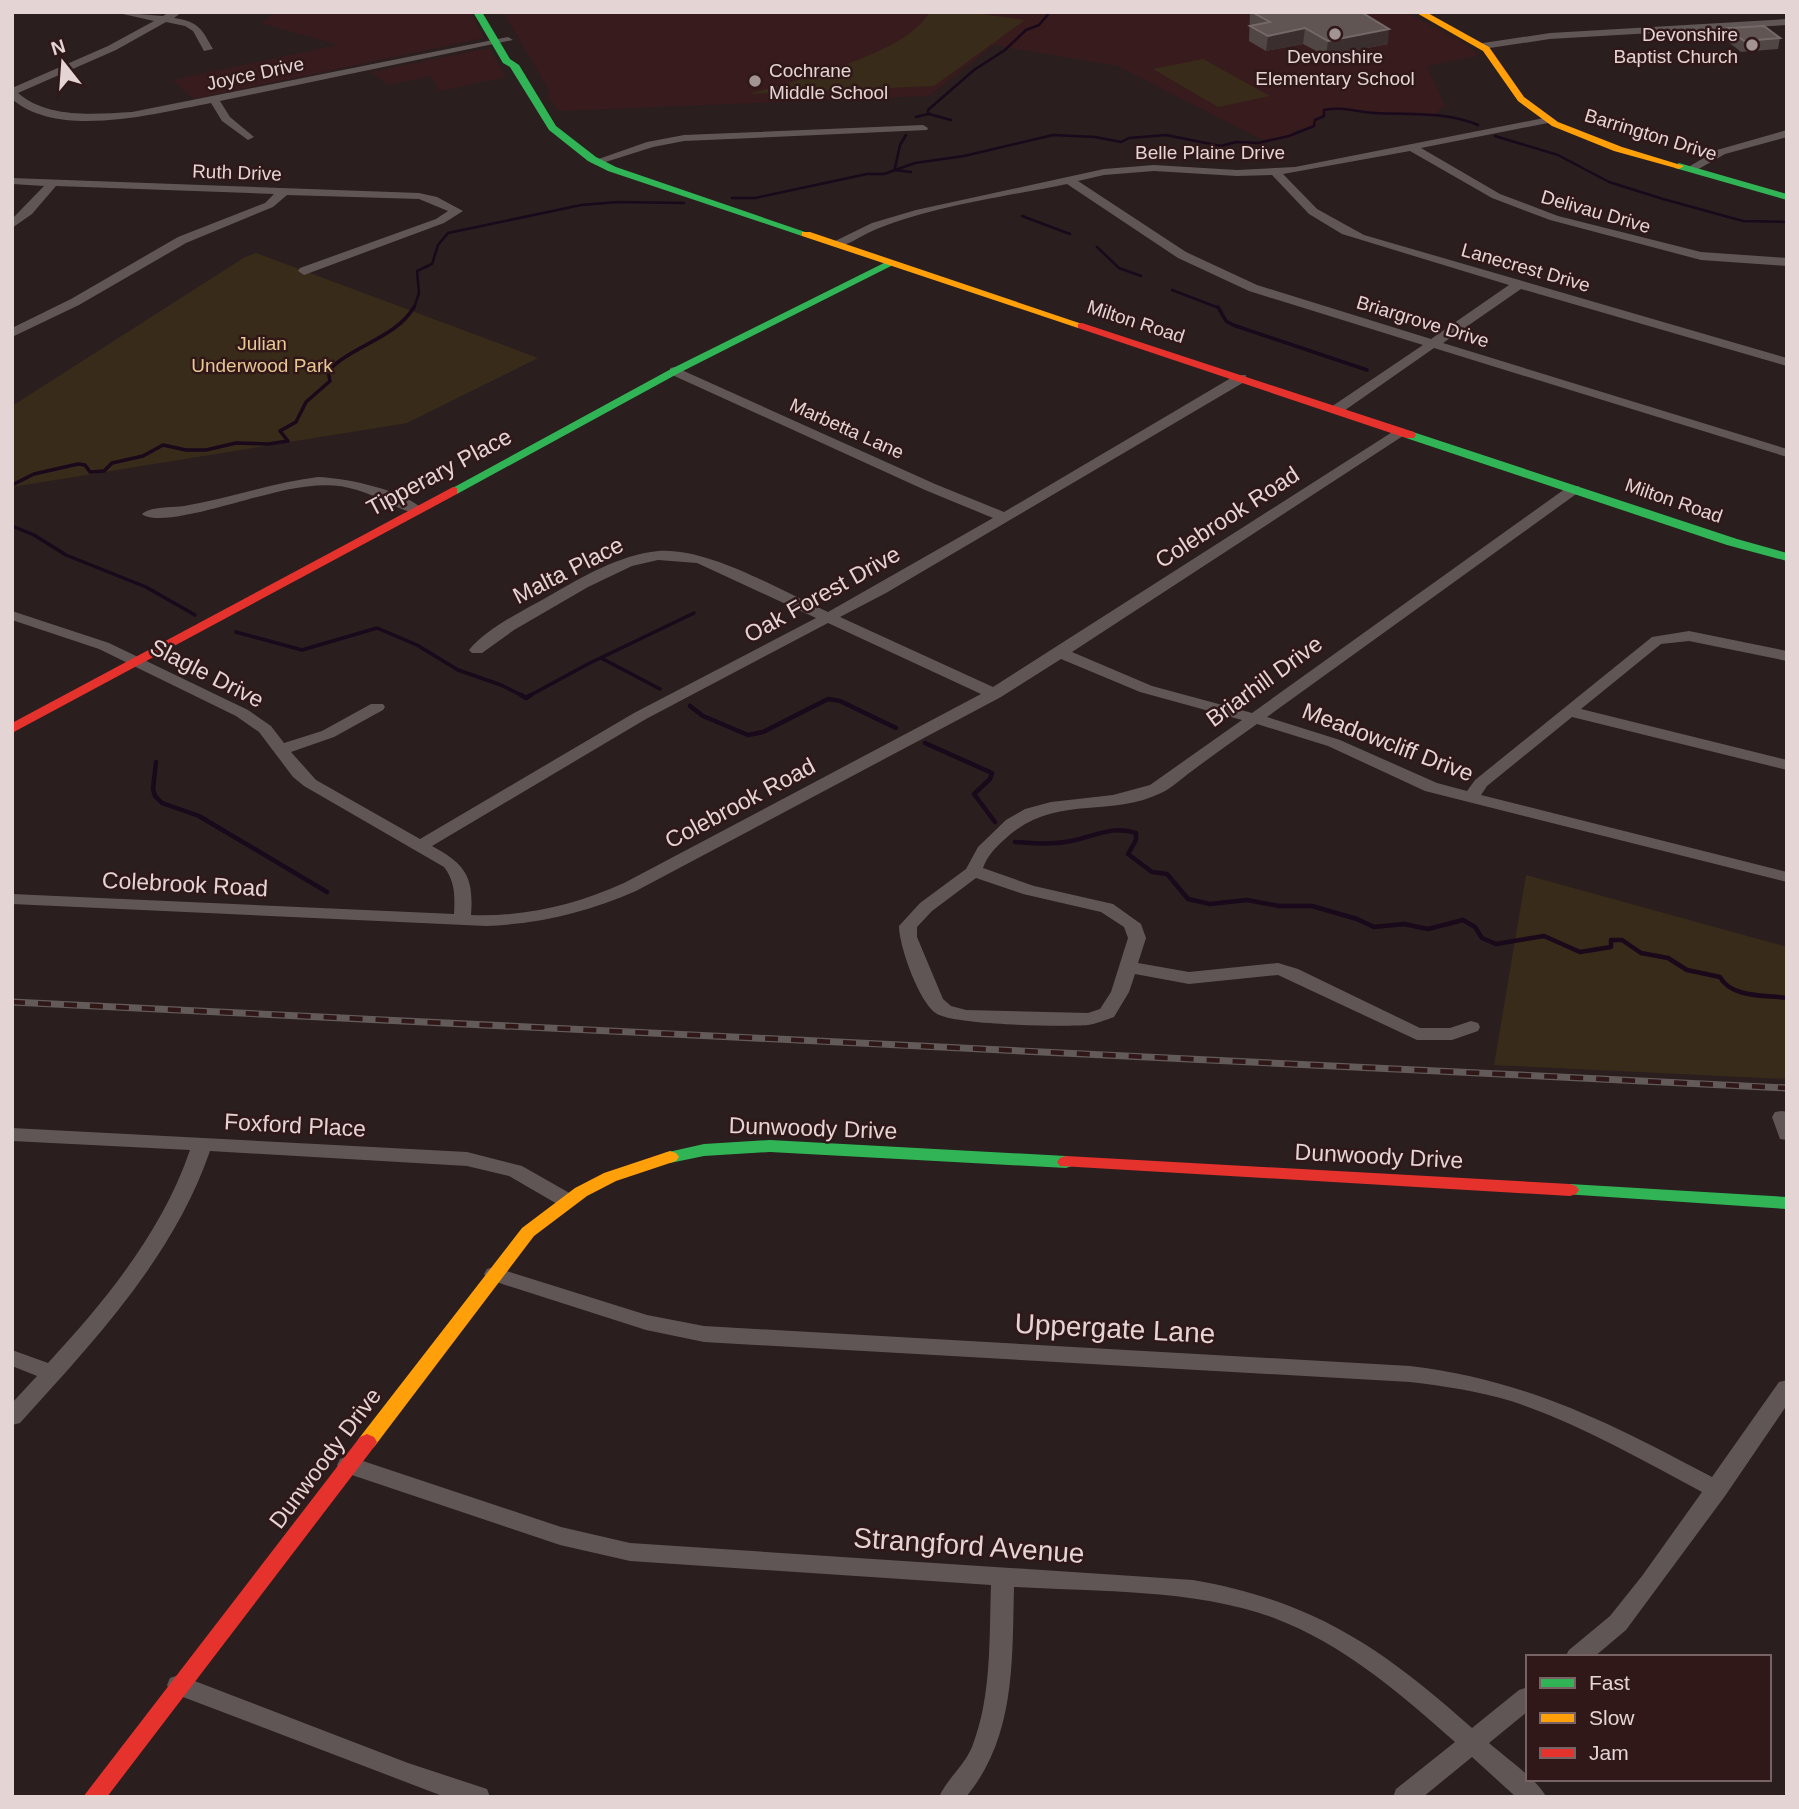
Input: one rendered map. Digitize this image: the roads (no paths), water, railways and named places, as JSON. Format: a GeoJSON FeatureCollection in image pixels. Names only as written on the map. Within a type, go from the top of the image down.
{"type":"FeatureCollection","features":[{"type":"Feature","properties":{"kind":"street"},"geometry":{"type":"LineString","coordinates":[[119,12],[191,25],[197,29],[208,49]]}},
{"type":"Feature","properties":{"kind":"street"},"geometry":{"type":"LineString","coordinates":[[12,92],[112,48],[177,12]]}},
{"type":"Feature","properties":{"kind":"street","name":"Milton Road"},"geometry":{"type":"LineString","coordinates":[[477,12],[519,59],[514,65],[551,128],[566,144],[596,162],[624,174],[1732,542],[1787,557]]}},
{"type":"Feature","properties":{"kind":"street","name":"Milton Road"},"geometry":{"type":"LineString","coordinates":[[491,12],[501,40]]}},
{"type":"Feature","properties":{"kind":"street","name":"Barrington Drive"},"geometry":{"type":"LineString","coordinates":[[1419,12],[1483,46],[1500,65],[1521,99],[1549,120],[1600,143],[1787,197]]}},
{"type":"Feature","properties":{"kind":"street"},"geometry":{"type":"LineString","coordinates":[[1780,12],[1787,20]]}},
{"type":"Feature","properties":{"kind":"street"},"geometry":{"type":"LineString","coordinates":[[1483,46],[1550,36],[1787,20]]}},
{"type":"Feature","properties":{"kind":"street","name":"Joyce Drive"},"geometry":{"type":"LineString","coordinates":[[12,92],[27,105],[41,110],[89,116],[132,115],[501,40]]}},
{"type":"Feature","properties":{"kind":"street"},"geometry":{"type":"LineString","coordinates":[[214,99],[226,119],[248,137]]}},
{"type":"Feature","properties":{"kind":"street","name":"Belle Plaine Drive"},"geometry":{"type":"LineString","coordinates":[[835,244],[876,225],[911,214],[1117,170],[1154,168],[1225,173],[1276,172],[1549,120]]}},
{"type":"Feature","properties":{"kind":"street"},"geometry":{"type":"LineString","coordinates":[[596,162],[651,144],[684,138],[923,128]]}},
{"type":"Feature","properties":{"kind":"street"},"geometry":{"type":"LineString","coordinates":[[1691,169],[1721,152],[1787,133]]}},
{"type":"Feature","properties":{"kind":"street","name":"Delivau Drive"},"geometry":{"type":"LineString","coordinates":[[1411,147],[1496,196],[1554,218],[1701,256],[1787,262]]}},
{"type":"Feature","properties":{"kind":"street","name":"Lanecrest Drive"},"geometry":{"type":"LineString","coordinates":[[1276,172],[1308,211],[1346,233],[1787,362]]}},
{"type":"Feature","properties":{"kind":"street","name":"Briargrove Drive"},"geometry":{"type":"LineString","coordinates":[[1069,180],[1182,255],[1223,276],[1297,302],[1787,453]]}},
{"type":"Feature","properties":{"kind":"street","name":"Ruth Drive"},"geometry":{"type":"LineString","coordinates":[[12,181],[419,196],[433,199],[457,211],[452,216],[304,271]]}},
{"type":"Feature","properties":{"kind":"street"},"geometry":{"type":"LineString","coordinates":[[12,225],[28,212],[53,182]]}},
{"type":"Feature","properties":{"kind":"street"},"geometry":{"type":"LineString","coordinates":[[14,330],[88,295],[182,240],[269,205],[284,191]]}},
{"type":"Feature","properties":{"kind":"street","name":"Tipperary Place"},"geometry":{"type":"LineString","coordinates":[[12,729],[675,371],[892,263]]}},
{"type":"Feature","properties":{"kind":"street"},"geometry":{"type":"LineString","coordinates":[[1336,410],[1518,285]]}},
{"type":"Feature","properties":{"kind":"street","name":"Marbetta Lane"},"geometry":{"type":"LineString","coordinates":[[675,371],[930,487],[1004,517]]}},
{"type":"Feature","properties":{"kind":"street","name":"Oak Forest Drive"},"geometry":{"type":"LineString","coordinates":[[422,845],[639,716],[830,619],[1241,378]]}},
{"type":"Feature","properties":{"kind":"street","name":"Colebrook Road"},"geometry":{"type":"LineString","coordinates":[[12,899],[495,921],[538,918],[601,900],[995,694],[1402,432]]}},
{"type":"Feature","properties":{"kind":"street"},"geometry":{"type":"LineString","coordinates":[[149,514],[190,510],[304,484],[332,481],[355,485],[417,510]]}},
{"type":"Feature","properties":{"kind":"street","name":"Briarhill Drive"},"geometry":{"type":"LineString","coordinates":[[974,871],[1029,890],[1117,912],[1132,924],[1137,938],[1120,992],[1107,1013],[1089,1019],[965,1016],[944,1010],[929,992],[908,937],[908,926],[926,907],[974,871],[975,862],[1000,833],[1026,813],[1044,807],[1146,793],[1254,719],[1574,489]]}},
{"type":"Feature","properties":{"kind":"street","name":"Malta Place"},"geometry":{"type":"LineString","coordinates":[[477,650],[515,623],[604,574],[640,558],[670,555],[702,560],[995,694]]}},
{"type":"Feature","properties":{"kind":"street","name":"Slagle Drive"},"geometry":{"type":"LineString","coordinates":[[12,615],[104,646],[242,713],[265,730],[299,774],[310,783],[450,863],[459,873],[464,888],[462,919]]}},
{"type":"Feature","properties":{"kind":"street"},"geometry":{"type":"LineString","coordinates":[[1470,798],[1481,783],[1654,642],[1663,638],[1699,637],[1787,656]]}},
{"type":"Feature","properties":{"kind":"street","name":"Meadowcliff Drive"},"geometry":{"type":"LineString","coordinates":[[1061,653],[1146,689],[1334,744],[1417,782],[1470,798],[1787,877]]}},
{"type":"Feature","properties":{"kind":"street"},"geometry":{"type":"LineString","coordinates":[[280,750],[328,734],[377,707]]}},
{"type":"Feature","properties":{"kind":"street"},"geometry":{"type":"LineString","coordinates":[[1569,711],[1588,718],[1787,765]]}},
{"type":"Feature","properties":{"kind":"street"},"geometry":{"type":"LineString","coordinates":[[1128,967],[1189,978],[1278,969],[1292,973],[1417,1034],[1452,1034],[1471,1027]]}},
{"type":"Feature","properties":{"kind":"street","name":"Foxford Place"},"geometry":{"type":"LineString","coordinates":[[12,1134],[467,1159],[514,1171],[566,1200]]}},
{"type":"Feature","properties":{"kind":"street"},"geometry":{"type":"LineString","coordinates":[[12,1417],[102,1320],[145,1262],[168,1223],[202,1144]]}},
{"type":"Feature","properties":{"kind":"street","name":"Dunwoody Drive"},"geometry":{"type":"LineString","coordinates":[[94,1797],[528,1232],[566,1200],[618,1174],[659,1160],[722,1147],[756,1146],[1392,1179],[1787,1203]]}},
{"type":"Feature","properties":{"kind":"street","name":"Uppergate Lane"},"geometry":{"type":"LineString","coordinates":[[494,1274],[646,1322],[724,1337],[1410,1374],[1468,1382],[1542,1404],[1582,1420],[1717,1490]]}},
{"type":"Feature","properties":{"kind":"street"},"geometry":{"type":"LineString","coordinates":[[12,1358],[52,1373]]}},
{"type":"Feature","properties":{"kind":"street"},"geometry":{"type":"LineString","coordinates":[[1579,1655],[1618,1623],[1717,1490],[1787,1388]]}},
{"type":"Feature","properties":{"kind":"street","name":"Strangford Avenue"},"geometry":{"type":"LineString","coordinates":[[348,1465],[561,1536],[630,1552],[1193,1589],[1234,1596],[1274,1608],[1348,1644],[1384,1669],[1534,1797]]}},
{"type":"Feature","properties":{"kind":"street"},"geometry":{"type":"LineString","coordinates":[[951,1797],[968,1779],[989,1735],[996,1699],[1003,1577]]}},
{"type":"Feature","properties":{"kind":"street"},"geometry":{"type":"LineString","coordinates":[[179,1685],[402,1772],[478,1797]]}},
{"type":"Feature","properties":{"kind":"street"},"geometry":{"type":"LineString","coordinates":[[1405,1797],[1526,1699]]}},
{"type":"Feature","properties":{"kind":"waterway"},"geometry":{"type":"LineString","coordinates":[[916,117],[928,114],[928,110],[974,70],[1005,50],[1026,30],[1039,25],[1050,12]]}},
{"type":"Feature","properties":{"kind":"waterway"},"geometry":{"type":"LineString","coordinates":[[895,170],[915,163],[964,156],[1053,135],[1095,137],[1121,142],[1129,138],[1166,135],[1221,146],[1236,142],[1258,143],[1289,136],[1314,126],[1315,120],[1324,116],[1324,110],[1440,116],[1478,125]]}},
{"type":"Feature","properties":{"kind":"waterway"},"geometry":{"type":"LineString","coordinates":[[929,114],[951,120]]}},
{"type":"Feature","properties":{"kind":"waterway"},"geometry":{"type":"LineString","coordinates":[[895,168],[900,145],[906,135]]}},
{"type":"Feature","properties":{"kind":"waterway"},"geometry":{"type":"LineString","coordinates":[[1495,136],[1558,155],[1609,182],[1663,199],[1743,221],[1787,222]]}},
{"type":"Feature","properties":{"kind":"waterway"},"geometry":{"type":"LineString","coordinates":[[732,198],[755,198],[895,170]]}},
{"type":"Feature","properties":{"kind":"waterway"},"geometry":{"type":"LineString","coordinates":[[895,170],[911,172]]}},
{"type":"Feature","properties":{"kind":"waterway"},"geometry":{"type":"LineString","coordinates":[[414,308],[419,293],[417,271],[432,264],[438,245],[448,233],[581,205],[618,202],[684,203]]}},
{"type":"Feature","properties":{"kind":"waterway"},"geometry":{"type":"LineString","coordinates":[[1022,216],[1070,234]]}},
{"type":"Feature","properties":{"kind":"waterway"},"geometry":{"type":"LineString","coordinates":[[1097,247],[1119,268],[1141,276]]}},
{"type":"Feature","properties":{"kind":"waterway"},"geometry":{"type":"LineString","coordinates":[[1172,290],[1218,308]]}},
{"type":"Feature","properties":{"kind":"waterway"},"geometry":{"type":"LineString","coordinates":[[12,485],[34,474],[78,464],[85,465],[90,472],[104,471],[112,463],[143,456],[163,445],[186,450],[206,450],[236,443],[268,444],[288,441],[280,431],[296,422],[306,402],[330,381],[328,371],[349,354],[396,326],[414,307]]}},
{"type":"Feature","properties":{"kind":"waterway"},"geometry":{"type":"LineString","coordinates":[[1218,308],[1226,321],[1233,325],[1367,370]]}},
{"type":"Feature","properties":{"kind":"waterway"},"geometry":{"type":"LineString","coordinates":[[12,526],[34,535],[66,555],[146,587],[195,615]]}},
{"type":"Feature","properties":{"kind":"waterway"},"geometry":{"type":"LineString","coordinates":[[527,697],[694,613]]}},
{"type":"Feature","properties":{"kind":"waterway"},"geometry":{"type":"LineString","coordinates":[[236,632],[302,650],[377,628],[417,645],[458,670],[521,695]]}},
{"type":"Feature","properties":{"kind":"waterway"},"geometry":{"type":"LineString","coordinates":[[603,659],[660,689]]}},
{"type":"Feature","properties":{"kind":"waterway"},"geometry":{"type":"LineString","coordinates":[[521,695],[525,697]]}},
{"type":"Feature","properties":{"kind":"waterway"},"geometry":{"type":"LineString","coordinates":[[521,695],[526,698],[531,695]]}},
{"type":"Feature","properties":{"kind":"waterway"},"geometry":{"type":"LineString","coordinates":[[690,706],[703,716],[748,735],[763,732],[828,699],[840,701],[896,728]]}},
{"type":"Feature","properties":{"kind":"waterway"},"geometry":{"type":"LineString","coordinates":[[925,743],[992,773],[990,779],[974,794],[995,822]]}},
{"type":"Feature","properties":{"kind":"waterway"},"geometry":{"type":"LineString","coordinates":[[156,762],[153,789],[155,796],[162,803],[199,816],[327,892]]}},
{"type":"Feature","properties":{"kind":"waterway"},"geometry":{"type":"LineString","coordinates":[[1015,842],[1059,843],[1109,831],[1127,831],[1136,833],[1136,840],[1128,854],[1152,872],[1167,874],[1188,899],[1210,904],[1247,900],[1279,906],[1312,906],[1357,919],[1374,927],[1404,924],[1428,929],[1463,920],[1475,927],[1482,938],[1496,944],[1544,936],[1580,952],[1611,947],[1611,940],[1622,940],[1641,953],[1668,958],[1687,970],[1720,977],[1725,984],[1740,992],[1787,998]]}},
{"type":"Feature","properties":{"kind":"railway"},"geometry":{"type":"LineString","coordinates":[[12,1002],[1787,1088]]}},
{"type":"Feature","properties":{"kind":"place","name":"Devonshire Elementary School"},"geometry":{"type":"Point","coordinates":[1335,34]}},
{"type":"Feature","properties":{"kind":"place","name":"Devonshire Baptist Church"},"geometry":{"type":"Point","coordinates":[1752,45]}},
{"type":"Feature","properties":{"kind":"place","name":"Cochrane Middle School"},"geometry":{"type":"Point","coordinates":[755,81]}},
{"type":"Feature","properties":{"kind":"park label","name":"Julian Underwood Park"},"geometry":{"type":"Point","coordinates":[262,354]}}]}
